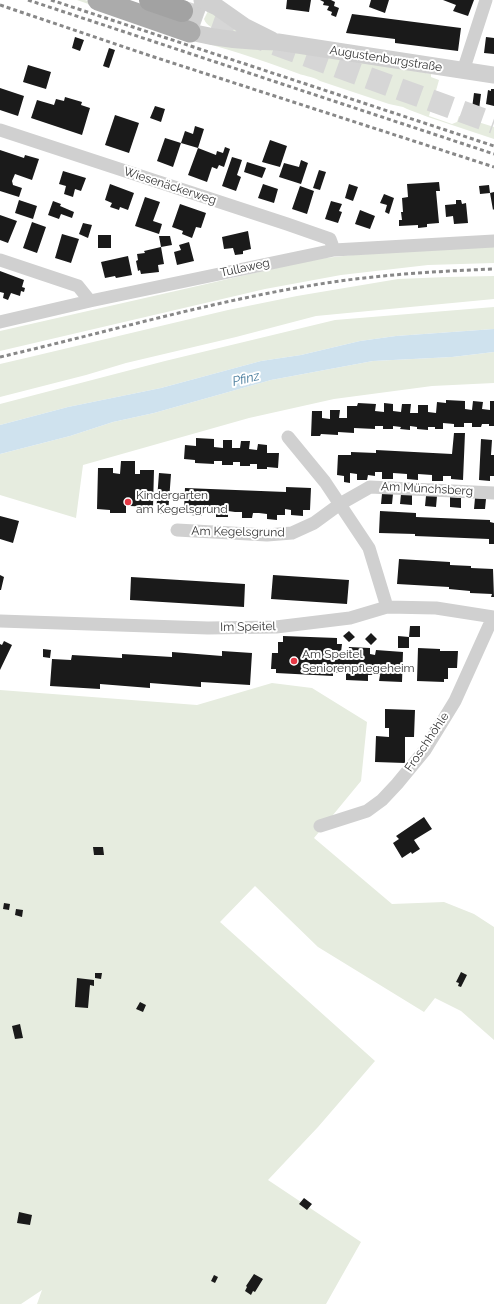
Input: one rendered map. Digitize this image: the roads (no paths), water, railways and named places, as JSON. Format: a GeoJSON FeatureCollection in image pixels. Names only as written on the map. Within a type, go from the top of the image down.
{"type":"FeatureCollection","features":[{"type":"Feature","properties":{"kind":"highway"},"geometry":{"type":"LineString","coordinates":[[150,0],[182,11]]}},
{"type":"Feature","properties":{"kind":"main road"},"geometry":{"type":"LineString","coordinates":[[98,0],[190,32]]}},
{"type":"Feature","properties":{"kind":"street","name":"Augustenburgstraße"},"geometry":{"type":"LineString","coordinates":[[278,42],[244,26],[202,0],[190,32],[206,36],[260,42],[278,42],[494,75]]}},
{"type":"Feature","properties":{"kind":"street"},"geometry":{"type":"LineString","coordinates":[[463,71],[486,0]]}},
{"type":"Feature","properties":{"kind":"street","name":"Wiesenäckerweg"},"geometry":{"type":"LineString","coordinates":[[0,130],[330,239],[334,250]]}},
{"type":"Feature","properties":{"kind":"street","name":"Tullaweg"},"geometry":{"type":"LineString","coordinates":[[0,322],[90,301],[334,250],[494,241]]}},
{"type":"Feature","properties":{"kind":"street"},"geometry":{"type":"LineString","coordinates":[[0,260],[78,286],[90,301]]}},
{"type":"Feature","properties":{"kind":"street"},"geometry":{"type":"LineString","coordinates":[[288,437],[325,482],[369,548],[387,607]]}},
{"type":"Feature","properties":{"kind":"street","name":"Am Münchsberg"},"geometry":{"type":"LineString","coordinates":[[340,504],[370,487],[494,493]]}},
{"type":"Feature","properties":{"kind":"street","name":"Am Kegelsgrund"},"geometry":{"type":"LineString","coordinates":[[177,530],[267,535],[292,533],[314,523],[340,504]]}},
{"type":"Feature","properties":{"kind":"street","name":"Im Speitel"},"geometry":{"type":"LineString","coordinates":[[0,621],[208,628],[276,627],[350,618],[387,607],[436,608],[494,617]]}},
{"type":"Feature","properties":{"kind":"street","name":"Froschhöhle"},"geometry":{"type":"LineString","coordinates":[[320,826],[367,811],[382,800],[397,784],[424,750],[455,701],[494,617]]}},
{"type":"Feature","properties":{"kind":"water","name":"Pfinz"},"geometry":{"type":"Polygon","coordinates":[[[494,329],[494,352],[452,357],[373,361],[271,380],[0,454],[0,425],[68,407],[161,388],[261,361],[301,355],[360,341],[396,336],[494,329]]]}},
{"type":"Feature","properties":{"kind":"tunnel"},"geometry":{"type":"LineString","coordinates":[[182,11],[494,123]]}},
{"type":"Feature","properties":{"kind":"railway"},"geometry":{"type":"LineString","coordinates":[[28,0],[494,154]]}},
{"type":"Feature","properties":{"kind":"railway"},"geometry":{"type":"LineString","coordinates":[[51,0],[494,146]]}},
{"type":"Feature","properties":{"kind":"railway"},"geometry":{"type":"LineString","coordinates":[[0,5],[151,56],[494,167]]}},
{"type":"Feature","properties":{"kind":"railway"},"geometry":{"type":"LineString","coordinates":[[0,357],[212,305],[297,288],[378,276],[494,269]]}},
{"type":"Feature","properties":{"kind":"place","name":"Kindergarten am Kegelsgrund"},"geometry":{"type":"Point","coordinates":[128,502]}},
{"type":"Feature","properties":{"kind":"place","name":"Am Speitel Seniorenpflegeheim"},"geometry":{"type":"Point","coordinates":[294,661]}}]}
